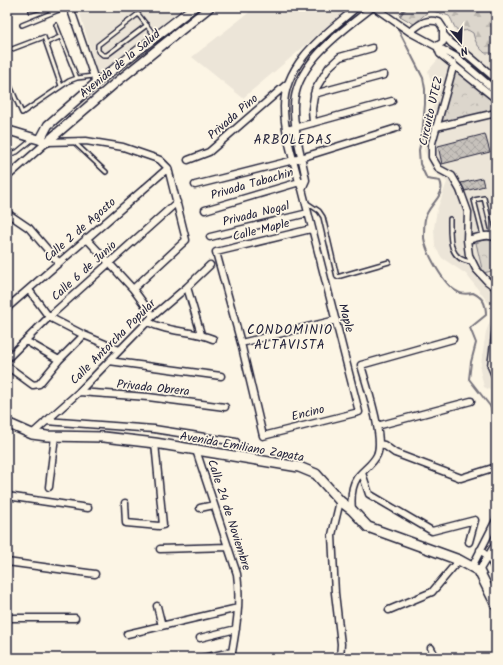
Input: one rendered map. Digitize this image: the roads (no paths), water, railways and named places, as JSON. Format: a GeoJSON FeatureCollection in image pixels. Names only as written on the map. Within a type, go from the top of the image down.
{"type":"FeatureCollection","features":[{"type":"Feature","properties":{"kind":"main road","name":"Avenida Emiliano Zapata"},"geometry":{"type":"LineString","coordinates":[[7,423],[32,434],[104,437],[155,443],[299,467],[316,474],[340,501],[352,510],[368,527],[459,560],[475,569]]}},
{"type":"Feature","properties":{"kind":"main road"},"geometry":{"type":"LineString","coordinates":[[475,569],[496,605]]}},
{"type":"Feature","properties":{"kind":"street"},"geometry":{"type":"LineString","coordinates":[[70,7],[94,80]]}},
{"type":"Feature","properties":{"kind":"street","name":"Avenida de la Salud"},"geometry":{"type":"LineString","coordinates":[[40,140],[113,85],[210,7]]}},
{"type":"Feature","properties":{"kind":"street"},"geometry":{"type":"LineString","coordinates":[[288,84],[302,58],[310,48],[357,7]]}},
{"type":"Feature","properties":{"kind":"street"},"geometry":{"type":"LineString","coordinates":[[302,190],[306,180],[294,110],[294,96],[299,80],[320,51],[373,7],[410,32],[456,57],[496,91]]}},
{"type":"Feature","properties":{"kind":"street","name":"Avenida de la Salud"},"geometry":{"type":"LineString","coordinates":[[40,140],[48,125],[94,80],[156,37],[192,8]]}},
{"type":"Feature","properties":{"kind":"street"},"geometry":{"type":"LineString","coordinates":[[410,32],[420,24],[432,20],[439,22],[443,28],[443,34],[442,42],[436,46]]}},
{"type":"Feature","properties":{"kind":"street"},"geometry":{"type":"LineString","coordinates":[[443,34],[451,43],[496,79]]}},
{"type":"Feature","properties":{"kind":"street"},"geometry":{"type":"LineString","coordinates":[[436,46],[440,54],[496,99]]}},
{"type":"Feature","properties":{"kind":"street"},"geometry":{"type":"LineString","coordinates":[[313,123],[312,109],[315,90],[329,67],[340,57],[372,48]]}},
{"type":"Feature","properties":{"kind":"street","name":"Circuito UTEZ"},"geometry":{"type":"LineString","coordinates":[[454,64],[432,143],[432,157],[439,168],[452,176],[460,190],[468,212],[467,240],[469,256],[472,262]]}},
{"type":"Feature","properties":{"kind":"street"},"geometry":{"type":"LineString","coordinates":[[314,94],[384,75]]}},
{"type":"Feature","properties":{"kind":"street","name":"Maple"},"geometry":{"type":"LineString","coordinates":[[288,84],[284,108],[287,130],[299,182],[359,412]]}},
{"type":"Feature","properties":{"kind":"street","name":"Privada Pino"},"geometry":{"type":"LineString","coordinates":[[188,160],[210,152],[288,84]]}},
{"type":"Feature","properties":{"kind":"street"},"geometry":{"type":"LineString","coordinates":[[287,130],[392,101]]}},
{"type":"Feature","properties":{"kind":"street"},"geometry":{"type":"LineString","coordinates":[[436,127],[495,113]]}},
{"type":"Feature","properties":{"kind":"street"},"geometry":{"type":"LineString","coordinates":[[195,185],[302,158],[397,128]]}},
{"type":"Feature","properties":{"kind":"street"},"geometry":{"type":"LineString","coordinates":[[7,130],[40,140],[86,142],[123,147],[160,160],[168,168],[186,240],[133,290]]}},
{"type":"Feature","properties":{"kind":"street"},"geometry":{"type":"LineString","coordinates":[[7,177],[39,151],[40,140]]}},
{"type":"Feature","properties":{"kind":"street","name":"Calle 2 de Agosto"},"geometry":{"type":"LineString","coordinates":[[7,308],[168,168]]}},
{"type":"Feature","properties":{"kind":"street","name":"Privada Tabachin"},"geometry":{"type":"LineString","coordinates":[[205,210],[306,180]]}},
{"type":"Feature","properties":{"kind":"street","name":"Calle 6 de Junio"},"geometry":{"type":"LineString","coordinates":[[7,359],[49,317],[177,202]]}},
{"type":"Feature","properties":{"kind":"street"},"geometry":{"type":"LineString","coordinates":[[7,213],[28,228],[59,263]]}},
{"type":"Feature","properties":{"kind":"street","name":"Privada Nogal"},"geometry":{"type":"LineString","coordinates":[[210,237],[308,213]]}},
{"type":"Feature","properties":{"kind":"street","name":"Calle Maple"},"geometry":{"type":"LineString","coordinates":[[241,343],[216,252],[311,229]]}},
{"type":"Feature","properties":{"kind":"street"},"geometry":{"type":"LineString","coordinates":[[467,240],[484,236],[494,237]]}},
{"type":"Feature","properties":{"kind":"street"},"geometry":{"type":"LineString","coordinates":[[86,238],[133,290],[153,316]]}},
{"type":"Feature","properties":{"kind":"street"},"geometry":{"type":"LineString","coordinates":[[472,262],[487,281],[496,288]]}},
{"type":"Feature","properties":{"kind":"street","name":"Calle Antorcha Popular"},"geometry":{"type":"LineString","coordinates":[[32,434],[79,392],[153,316],[187,288],[210,265]]}},
{"type":"Feature","properties":{"kind":"street"},"geometry":{"type":"LineString","coordinates":[[187,288],[201,334]]}},
{"type":"Feature","properties":{"kind":"street"},"geometry":{"type":"LineString","coordinates":[[28,290],[49,317],[84,335],[119,350]]}},
{"type":"Feature","properties":{"kind":"street"},"geometry":{"type":"LineString","coordinates":[[241,343],[336,320]]}},
{"type":"Feature","properties":{"kind":"street"},"geometry":{"type":"LineString","coordinates":[[148,322],[159,328],[201,334],[213,339]]}},
{"type":"Feature","properties":{"kind":"street"},"geometry":{"type":"LineString","coordinates":[[496,328],[491,366],[496,378]]}},
{"type":"Feature","properties":{"kind":"street"},"geometry":{"type":"LineString","coordinates":[[7,366],[33,384],[39,384],[59,360],[84,335]]}},
{"type":"Feature","properties":{"kind":"street"},"geometry":{"type":"LineString","coordinates":[[352,510],[351,497],[356,479],[378,454],[379,444],[377,426],[361,365],[453,339]]}},
{"type":"Feature","properties":{"kind":"street"},"geometry":{"type":"LineString","coordinates":[[26,341],[59,360]]}},
{"type":"Feature","properties":{"kind":"street","name":"Encino"},"geometry":{"type":"LineString","coordinates":[[241,343],[263,436],[359,412]]}},
{"type":"Feature","properties":{"kind":"street"},"geometry":{"type":"LineString","coordinates":[[109,361],[221,376]]}},
{"type":"Feature","properties":{"kind":"street","name":"Privada Obrera"},"geometry":{"type":"LineString","coordinates":[[79,392],[148,397],[225,407]]}},
{"type":"Feature","properties":{"kind":"street"},"geometry":{"type":"LineString","coordinates":[[377,426],[471,401]]}},
{"type":"Feature","properties":{"kind":"street"},"geometry":{"type":"LineString","coordinates":[[46,421],[154,429],[236,442]]}},
{"type":"Feature","properties":{"kind":"street"},"geometry":{"type":"LineString","coordinates":[[49,487],[55,436]]}},
{"type":"Feature","properties":{"kind":"street"},"geometry":{"type":"LineString","coordinates":[[125,503],[126,524],[163,525],[164,520],[155,443]]}},
{"type":"Feature","properties":{"kind":"street"},"geometry":{"type":"LineString","coordinates":[[379,444],[384,445],[395,454],[461,478],[496,467]]}},
{"type":"Feature","properties":{"kind":"street","name":"Calle 24 de Noviembre"},"geometry":{"type":"LineString","coordinates":[[196,450],[237,574],[239,587],[238,608],[232,655]]}},
{"type":"Feature","properties":{"kind":"street"},"geometry":{"type":"LineString","coordinates":[[362,473],[370,494],[432,531],[475,520],[469,542]]}},
{"type":"Feature","properties":{"kind":"street"},"geometry":{"type":"LineString","coordinates":[[7,496],[88,508]]}},
{"type":"Feature","properties":{"kind":"street"},"geometry":{"type":"LineString","coordinates":[[340,501],[332,535],[335,592],[341,644],[340,658]]}},
{"type":"Feature","properties":{"kind":"street"},"geometry":{"type":"LineString","coordinates":[[200,508],[214,505]]}},
{"type":"Feature","properties":{"kind":"street"},"geometry":{"type":"LineString","coordinates":[[475,569],[480,550],[496,520]]}},
{"type":"Feature","properties":{"kind":"street"},"geometry":{"type":"LineString","coordinates":[[475,569],[489,557],[496,544]]}},
{"type":"Feature","properties":{"kind":"street"},"geometry":{"type":"LineString","coordinates":[[160,549],[228,547]]}},
{"type":"Feature","properties":{"kind":"street"},"geometry":{"type":"LineString","coordinates":[[480,550],[489,557],[495,569]]}},
{"type":"Feature","properties":{"kind":"street"},"geometry":{"type":"LineString","coordinates":[[389,610],[432,592],[459,560]]}},
{"type":"Feature","properties":{"kind":"street"},"geometry":{"type":"LineString","coordinates":[[7,562],[95,574]]}},
{"type":"Feature","properties":{"kind":"street"},"geometry":{"type":"LineString","coordinates":[[157,606],[162,626]]}},
{"type":"Feature","properties":{"kind":"street"},"geometry":{"type":"LineString","coordinates":[[127,634],[238,608]]}},
{"type":"Feature","properties":{"kind":"street"},"geometry":{"type":"LineString","coordinates":[[7,618],[75,618]]}},
{"type":"Feature","properties":{"kind":"street"},"geometry":{"type":"LineString","coordinates":[[200,638],[236,629]]}},
{"type":"Feature","properties":{"kind":"street"},"geometry":{"type":"LineString","coordinates":[[431,648],[436,658]]}},
{"type":"Feature","properties":{"kind":"street"},"geometry":{"type":"LineString","coordinates":[[203,658],[232,655]]}},
{"type":"Feature","properties":{"kind":"lane"},"geometry":{"type":"LineString","coordinates":[[31,12],[44,7]]}},
{"type":"Feature","properties":{"kind":"lane"},"geometry":{"type":"LineString","coordinates":[[50,7],[52,13]]}},
{"type":"Feature","properties":{"kind":"lane"},"geometry":{"type":"LineString","coordinates":[[22,25],[66,7]]}},
{"type":"Feature","properties":{"kind":"lane"},"geometry":{"type":"LineString","coordinates":[[147,25],[107,55],[103,55],[98,51],[98,45],[138,14],[147,25],[156,37]]}},
{"type":"Feature","properties":{"kind":"lane"},"geometry":{"type":"LineString","coordinates":[[56,25],[77,78]]}},
{"type":"Feature","properties":{"kind":"lane"},"geometry":{"type":"LineString","coordinates":[[7,51],[44,37],[61,86]]}},
{"type":"Feature","properties":{"kind":"lane"},"geometry":{"type":"LineString","coordinates":[[46,43],[60,37]]}},
{"type":"Feature","properties":{"kind":"lane"},"geometry":{"type":"LineString","coordinates":[[7,79],[22,113],[61,86],[77,78],[94,80]]}},
{"type":"Feature","properties":{"kind":"lane"},"geometry":{"type":"LineString","coordinates":[[495,113],[496,123]]}},
{"type":"Feature","properties":{"kind":"lane"},"geometry":{"type":"LineString","coordinates":[[7,155],[17,152],[40,140]]}},
{"type":"Feature","properties":{"kind":"lane"},"geometry":{"type":"LineString","coordinates":[[74,142],[106,172]]}},
{"type":"Feature","properties":{"kind":"lane"},"geometry":{"type":"LineString","coordinates":[[484,236],[474,200],[484,198],[494,237]]}},
{"type":"Feature","properties":{"kind":"lane"},"geometry":{"type":"LineString","coordinates":[[305,202],[319,211],[322,218],[337,277],[389,262]]}},
{"type":"Feature","properties":{"kind":"lane"},"geometry":{"type":"LineString","coordinates":[[450,219],[450,241],[452,248],[456,255],[465,261],[472,262]]}},
{"type":"Feature","properties":{"kind":"waterway"},"geometry":{"type":"LineString","coordinates":[[400,16],[405,7]]}},
{"type":"Feature","properties":{"kind":"waterway"},"geometry":{"type":"LineString","coordinates":[[493,7],[496,22]]}},
{"type":"Feature","properties":{"kind":"waterway"},"geometry":{"type":"LineString","coordinates":[[397,27],[423,78],[425,89],[422,137],[419,150],[420,164],[427,179],[440,181],[441,186],[439,196],[429,209],[425,219],[425,244],[436,268],[447,283],[460,293],[473,293],[482,299],[485,304],[486,315],[470,328],[476,343],[471,362],[469,379],[490,406],[496,422]]}},
{"type":"Feature","properties":{"kind":"district","name":"ARBOLEDAS"},"geometry":{"type":"Point","coordinates":[293,140]}},
{"type":"Feature","properties":{"kind":"district","name":"CONDOMINIO ALTAVISTA"},"geometry":{"type":"Point","coordinates":[290,338]}}]}
